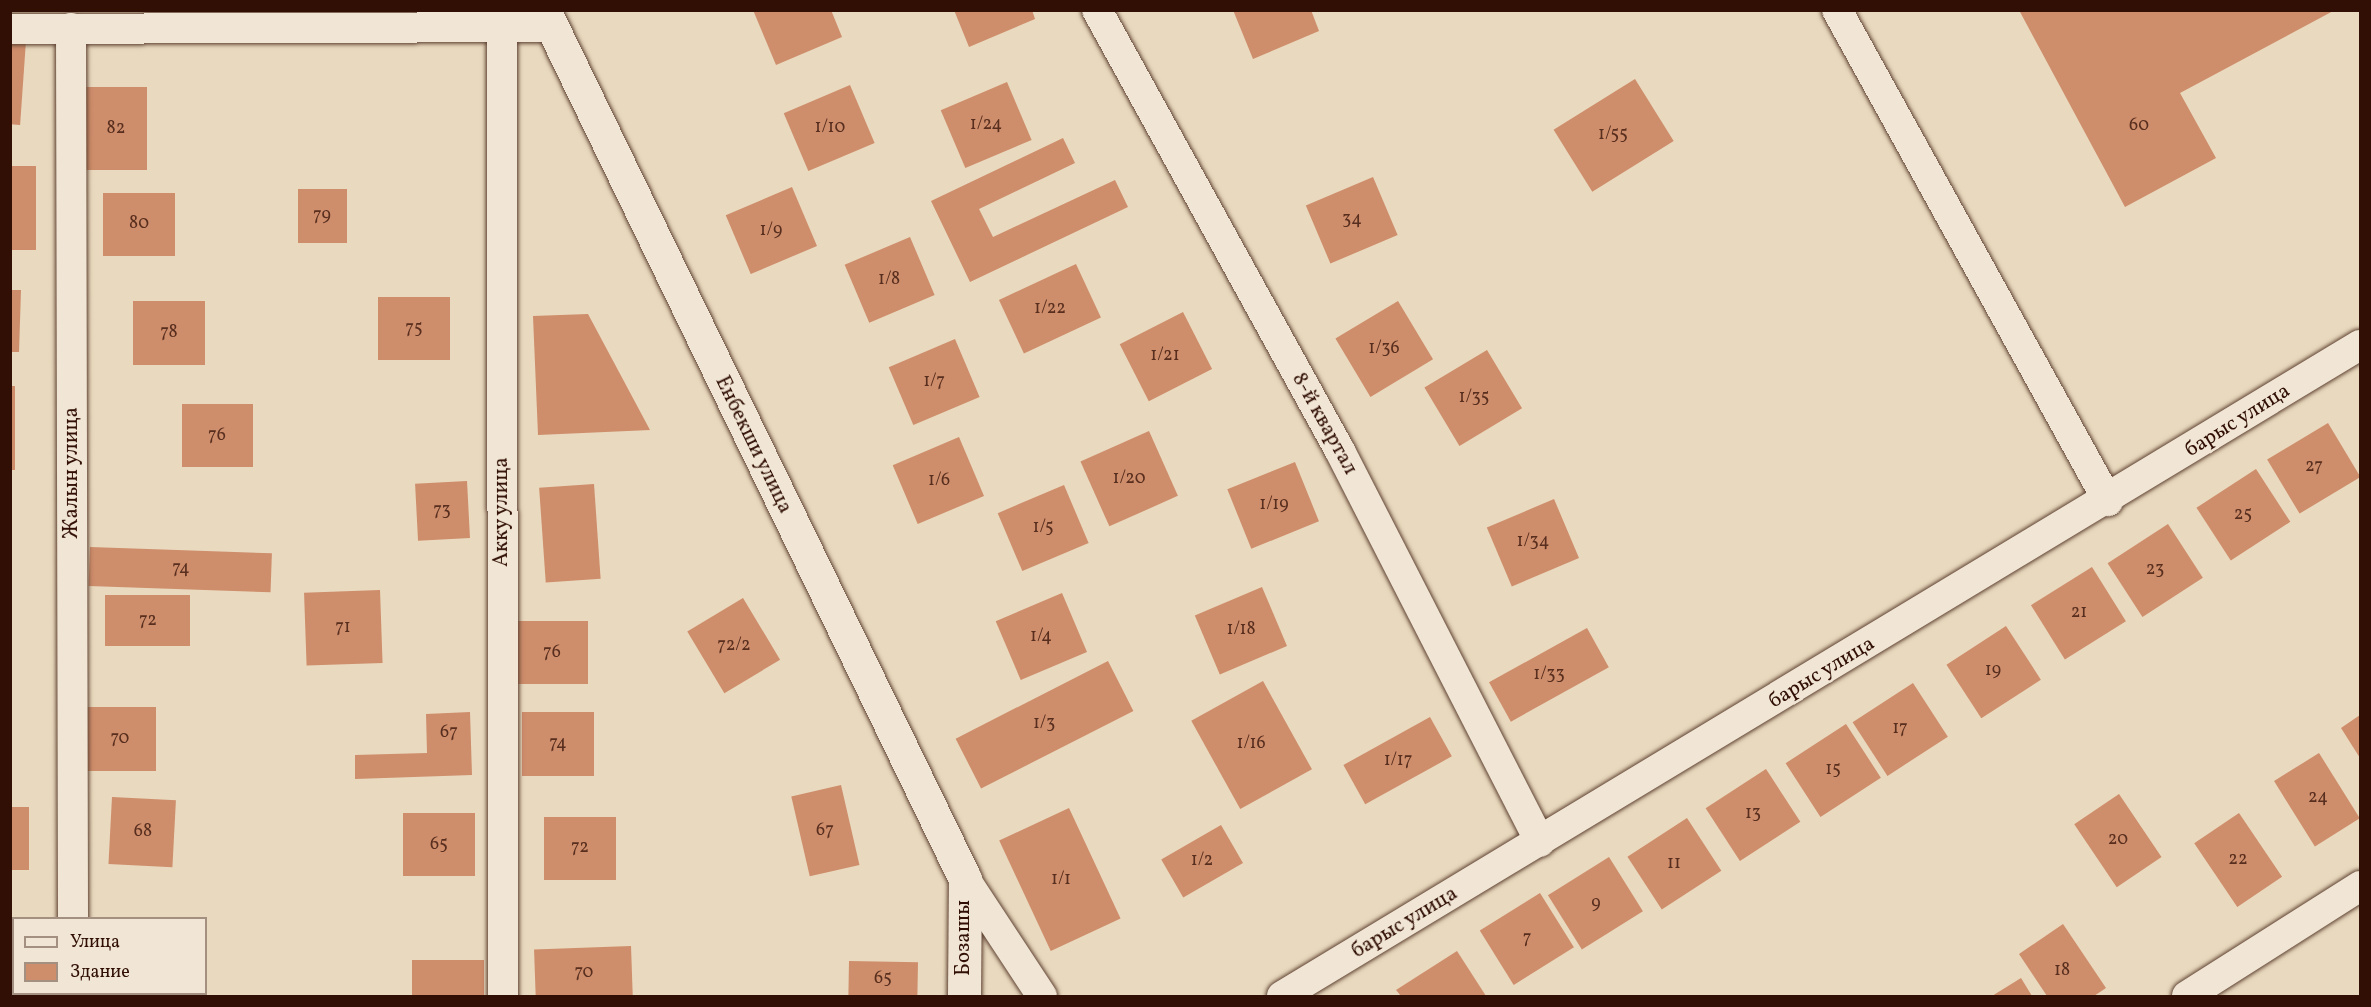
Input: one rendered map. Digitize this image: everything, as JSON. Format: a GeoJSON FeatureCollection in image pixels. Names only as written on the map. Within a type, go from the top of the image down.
{"type":"FeatureCollection","features":[{"type":"Feature","properties":{"kind":"street","name":"8-й квартал"},"geometry":{"type":"LineString","coordinates":[[1097,10],[1340,451],[1540,842]]}},
{"type":"Feature","properties":{"kind":"street"},"geometry":{"type":"LineString","coordinates":[[1837,10],[2108,501]]}},
{"type":"Feature","properties":{"kind":"street"},"geometry":{"type":"LineString","coordinates":[[10,28],[502,28],[546,19]]}},
{"type":"Feature","properties":{"kind":"street","name":"Енбекши улица"},"geometry":{"type":"LineString","coordinates":[[546,19],[965,879]]}},
{"type":"Feature","properties":{"kind":"street","name":"Жалын улица"},"geometry":{"type":"LineString","coordinates":[[70,28],[73,917]]}},
{"type":"Feature","properties":{"kind":"street","name":"Акку улица"},"geometry":{"type":"LineString","coordinates":[[502,28],[503,996]]}},
{"type":"Feature","properties":{"kind":"street","name":"барыс улица"},"geometry":{"type":"LineString","coordinates":[[1282,996],[2108,501],[2361,345]]}},
{"type":"Feature","properties":{"kind":"street"},"geometry":{"type":"LineString","coordinates":[[965,879],[1042,996]]}},
{"type":"Feature","properties":{"kind":"street","name":"Бозашы"},"geometry":{"type":"LineString","coordinates":[[964,996],[965,879]]}},
{"type":"Feature","properties":{"kind":"street"},"geometry":{"type":"LineString","coordinates":[[2187,996],[2361,886]]}},
{"type":"Feature","properties":{"kind":"building"},"geometry":{"type":"Polygon","coordinates":[[[753,10],[831,10],[842,37],[776,65],[753,10]]]}},
{"type":"Feature","properties":{"kind":"building"},"geometry":{"type":"Polygon","coordinates":[[[954,10],[1032,10],[1035,19],[969,47],[954,10]]]}},
{"type":"Feature","properties":{"kind":"building"},"geometry":{"type":"Polygon","coordinates":[[[1233,10],[1311,10],[1319,31],[1253,59],[1233,10]]]}},
{"type":"Feature","properties":{"kind":"building"},"geometry":{"type":"Polygon","coordinates":[[[2019,10],[2335,10],[2180,93],[2216,158],[2125,207],[2019,10]]]}},
{"type":"Feature","properties":{"kind":"building"},"geometry":{"type":"Polygon","coordinates":[[[10,40],[26,41],[20,125],[10,124],[10,40]]]}},
{"type":"Feature","properties":{"kind":"building"},"geometry":{"type":"Polygon","coordinates":[[[1635,79],[1674,141],[1592,192],[1554,130],[1635,79]]]}},
{"type":"Feature","properties":{"kind":"building"},"geometry":{"type":"Polygon","coordinates":[[[1007,82],[1032,140],[965,168],[941,110],[1007,82]]]}},
{"type":"Feature","properties":{"kind":"building"},"geometry":{"type":"Polygon","coordinates":[[[850,85],[875,143],[808,171],[784,113],[850,85]]]}},
{"type":"Feature","properties":{"kind":"building"},"geometry":{"type":"Polygon","coordinates":[[[85,87],[147,87],[147,170],[85,170],[85,87]]]}},
{"type":"Feature","properties":{"kind":"building"},"geometry":{"type":"Polygon","coordinates":[[[1063,138],[1075,163],[979,209],[993,237],[1115,180],[1128,207],[970,282],[931,201],[1063,138]]]}},
{"type":"Feature","properties":{"kind":"building"},"geometry":{"type":"Polygon","coordinates":[[[10,166],[36,166],[36,250],[10,250],[10,166]]]}},
{"type":"Feature","properties":{"kind":"building"},"geometry":{"type":"Polygon","coordinates":[[[1373,177],[1398,235],[1330,264],[1306,206],[1373,177]]]}},
{"type":"Feature","properties":{"kind":"building"},"geometry":{"type":"Polygon","coordinates":[[[792,187],[817,246],[751,274],[726,215],[792,187]]]}},
{"type":"Feature","properties":{"kind":"building"},"geometry":{"type":"Polygon","coordinates":[[[298,189],[347,189],[347,243],[298,243],[298,189]]]}},
{"type":"Feature","properties":{"kind":"building"},"geometry":{"type":"Polygon","coordinates":[[[103,193],[175,193],[175,256],[103,256],[103,193]]]}},
{"type":"Feature","properties":{"kind":"building"},"geometry":{"type":"Polygon","coordinates":[[[910,237],[935,295],[869,323],[845,265],[910,237]]]}},
{"type":"Feature","properties":{"kind":"building"},"geometry":{"type":"Polygon","coordinates":[[[1076,264],[1101,317],[1024,353],[999,300],[1076,264]]]}},
{"type":"Feature","properties":{"kind":"building"},"geometry":{"type":"Polygon","coordinates":[[[10,290],[21,290],[19,352],[10,352],[10,290]]]}},
{"type":"Feature","properties":{"kind":"building"},"geometry":{"type":"Polygon","coordinates":[[[378,297],[450,297],[450,360],[378,360],[378,297]]]}},
{"type":"Feature","properties":{"kind":"building"},"geometry":{"type":"Polygon","coordinates":[[[133,301],[205,301],[205,365],[133,365],[133,301]]]}},
{"type":"Feature","properties":{"kind":"building"},"geometry":{"type":"Polygon","coordinates":[[[1398,301],[1433,359],[1370,397],[1335,339],[1398,301]]]}},
{"type":"Feature","properties":{"kind":"building"},"geometry":{"type":"Polygon","coordinates":[[[1183,312],[1212,369],[1149,401],[1120,344],[1183,312]]]}},
{"type":"Feature","properties":{"kind":"building"},"geometry":{"type":"Polygon","coordinates":[[[588,314],[650,430],[538,435],[533,316],[588,314]]]}},
{"type":"Feature","properties":{"kind":"building"},"geometry":{"type":"Polygon","coordinates":[[[955,339],[980,397],[913,425],[889,367],[955,339]]]}},
{"type":"Feature","properties":{"kind":"building"},"geometry":{"type":"Polygon","coordinates":[[[1487,350],[1522,408],[1459,446],[1424,388],[1487,350]]]}},
{"type":"Feature","properties":{"kind":"building"},"geometry":{"type":"Polygon","coordinates":[[[10,386],[15,386],[15,470],[10,470],[10,386]]]}},
{"type":"Feature","properties":{"kind":"building"},"geometry":{"type":"Polygon","coordinates":[[[182,404],[253,404],[253,467],[182,467],[182,404]]]}},
{"type":"Feature","properties":{"kind":"building"},"geometry":{"type":"Polygon","coordinates":[[[2328,423],[2360,477],[2300,514],[2267,460],[2328,423]]]}},
{"type":"Feature","properties":{"kind":"building"},"geometry":{"type":"Polygon","coordinates":[[[1149,431],[1178,496],[1109,526],[1080,462],[1149,431]]]}},
{"type":"Feature","properties":{"kind":"building"},"geometry":{"type":"Polygon","coordinates":[[[959,437],[984,496],[918,524],[893,465],[959,437]]]}},
{"type":"Feature","properties":{"kind":"building"},"geometry":{"type":"Polygon","coordinates":[[[1295,462],[1319,521],[1251,549],[1227,489],[1295,462]]]}},
{"type":"Feature","properties":{"kind":"building"},"geometry":{"type":"Polygon","coordinates":[[[2256,469],[2290,522],[2231,561],[2196,508],[2256,469]]]}},
{"type":"Feature","properties":{"kind":"building"},"geometry":{"type":"Polygon","coordinates":[[[467,481],[470,538],[418,541],[415,484],[467,481]]]}},
{"type":"Feature","properties":{"kind":"building"},"geometry":{"type":"Polygon","coordinates":[[[594,484],[601,579],[546,583],[539,488],[594,484]]]}},
{"type":"Feature","properties":{"kind":"building"},"geometry":{"type":"Polygon","coordinates":[[[1064,485],[1089,543],[1022,571],[998,513],[1064,485]]]}},
{"type":"Feature","properties":{"kind":"building"},"geometry":{"type":"Polygon","coordinates":[[[1554,499],[1579,558],[1512,586],[1487,528],[1554,499]]]}},
{"type":"Feature","properties":{"kind":"building"},"geometry":{"type":"Polygon","coordinates":[[[2168,524],[2203,578],[2142,617],[2108,563],[2168,524]]]}},
{"type":"Feature","properties":{"kind":"building"},"geometry":{"type":"Polygon","coordinates":[[[90,547],[272,553],[271,592],[89,586],[90,547]]]}},
{"type":"Feature","properties":{"kind":"building"},"geometry":{"type":"Polygon","coordinates":[[[2092,567],[2126,621],[2065,659],[2031,605],[2092,567]]]}},
{"type":"Feature","properties":{"kind":"building"},"geometry":{"type":"Polygon","coordinates":[[[1262,587],[1287,646],[1220,674],[1195,616],[1262,587]]]}},
{"type":"Feature","properties":{"kind":"building"},"geometry":{"type":"Polygon","coordinates":[[[380,590],[383,663],[307,666],[304,593],[380,590]]]}},
{"type":"Feature","properties":{"kind":"building"},"geometry":{"type":"Polygon","coordinates":[[[1062,593],[1087,652],[1021,680],[996,621],[1062,593]]]}},
{"type":"Feature","properties":{"kind":"building"},"geometry":{"type":"Polygon","coordinates":[[[105,595],[190,595],[190,646],[105,646],[105,595]]]}},
{"type":"Feature","properties":{"kind":"building"},"geometry":{"type":"Polygon","coordinates":[[[743,598],[780,660],[724,693],[687,631],[743,598]]]}},
{"type":"Feature","properties":{"kind":"building"},"geometry":{"type":"Polygon","coordinates":[[[516,621],[588,621],[588,684],[516,684],[516,621]]]}},
{"type":"Feature","properties":{"kind":"building"},"geometry":{"type":"Polygon","coordinates":[[[2006,626],[2041,680],[1981,718],[1946,665],[2006,626]]]}},
{"type":"Feature","properties":{"kind":"building"},"geometry":{"type":"Polygon","coordinates":[[[1587,628],[1609,667],[1511,722],[1489,682],[1587,628]]]}},
{"type":"Feature","properties":{"kind":"building"},"geometry":{"type":"Polygon","coordinates":[[[1108,661],[1133,711],[981,789],[956,739],[1108,661]]]}},
{"type":"Feature","properties":{"kind":"building"},"geometry":{"type":"Polygon","coordinates":[[[1263,681],[1312,769],[1240,809],[1191,721],[1263,681]]]}},
{"type":"Feature","properties":{"kind":"building"},"geometry":{"type":"Polygon","coordinates":[[[1913,683],[1948,737],[1887,776],[1853,722],[1913,683]]]}},
{"type":"Feature","properties":{"kind":"building"},"geometry":{"type":"Polygon","coordinates":[[[84,707],[156,707],[156,771],[84,771],[84,707]]]}},
{"type":"Feature","properties":{"kind":"building"},"geometry":{"type":"Polygon","coordinates":[[[470,712],[472,775],[355,779],[355,755],[427,753],[426,714],[470,712]]]}},
{"type":"Feature","properties":{"kind":"building"},"geometry":{"type":"Polygon","coordinates":[[[522,712],[594,712],[594,776],[522,776],[522,712]]]}},
{"type":"Feature","properties":{"kind":"building"},"geometry":{"type":"Polygon","coordinates":[[[2360,715],[2360,758],[2341,728],[2360,715]]]}},
{"type":"Feature","properties":{"kind":"building"},"geometry":{"type":"Polygon","coordinates":[[[1430,717],[1452,756],[1365,804],[1343,765],[1430,717]]]}},
{"type":"Feature","properties":{"kind":"building"},"geometry":{"type":"Polygon","coordinates":[[[1846,724],[1881,778],[1820,817],[1786,763],[1846,724]]]}},
{"type":"Feature","properties":{"kind":"building"},"geometry":{"type":"Polygon","coordinates":[[[2319,753],[2360,818],[2315,846],[2274,781],[2319,753]]]}},
{"type":"Feature","properties":{"kind":"building"},"geometry":{"type":"Polygon","coordinates":[[[1766,769],[1800,822],[1740,861],[1706,808],[1766,769]]]}},
{"type":"Feature","properties":{"kind":"building"},"geometry":{"type":"Polygon","coordinates":[[[841,785],[859,865],[810,876],[791,796],[841,785]]]}},
{"type":"Feature","properties":{"kind":"building"},"geometry":{"type":"Polygon","coordinates":[[[2119,794],[2161,857],[2117,887],[2074,824],[2119,794]]]}},
{"type":"Feature","properties":{"kind":"building"},"geometry":{"type":"Polygon","coordinates":[[[112,797],[176,800],[172,867],[108,864],[112,797]]]}},
{"type":"Feature","properties":{"kind":"building"},"geometry":{"type":"Polygon","coordinates":[[[10,807],[29,807],[29,870],[10,870],[10,807]]]}},
{"type":"Feature","properties":{"kind":"building"},"geometry":{"type":"Polygon","coordinates":[[[1069,808],[1121,919],[1051,951],[999,841],[1069,808]]]}},
{"type":"Feature","properties":{"kind":"building"},"geometry":{"type":"Polygon","coordinates":[[[403,813],[475,813],[475,876],[403,876],[403,813]]]}},
{"type":"Feature","properties":{"kind":"building"},"geometry":{"type":"Polygon","coordinates":[[[2239,813],[2282,877],[2237,907],[2194,843],[2239,813]]]}},
{"type":"Feature","properties":{"kind":"building"},"geometry":{"type":"Polygon","coordinates":[[[544,817],[616,817],[616,880],[544,880],[544,817]]]}},
{"type":"Feature","properties":{"kind":"building"},"geometry":{"type":"Polygon","coordinates":[[[1687,818],[1721,871],[1662,910],[1627,857],[1687,818]]]}},
{"type":"Feature","properties":{"kind":"building"},"geometry":{"type":"Polygon","coordinates":[[[1221,825],[1243,863],[1183,898],[1161,860],[1221,825]]]}},
{"type":"Feature","properties":{"kind":"building"},"geometry":{"type":"Polygon","coordinates":[[[1609,857],[1643,911],[1582,949],[1548,895],[1609,857]]]}},
{"type":"Feature","properties":{"kind":"building"},"geometry":{"type":"Polygon","coordinates":[[[1540,893],[1574,947],[1514,985],[1480,931],[1540,893]]]}},
{"type":"Feature","properties":{"kind":"building"},"geometry":{"type":"Polygon","coordinates":[[[2063,924],[2106,988],[2094,996],[2047,996],[2019,954],[2063,924]]]}},
{"type":"Feature","properties":{"kind":"building"},"geometry":{"type":"Polygon","coordinates":[[[631,946],[633,996],[536,996],[534,949],[631,946]]]}},
{"type":"Feature","properties":{"kind":"building"},"geometry":{"type":"Polygon","coordinates":[[[1457,951],[1486,996],[1401,996],[1396,990],[1457,951]]]}},
{"type":"Feature","properties":{"kind":"building"},"geometry":{"type":"Polygon","coordinates":[[[412,960],[484,960],[484,996],[412,996],[412,960]]]}},
{"type":"Feature","properties":{"kind":"building"},"geometry":{"type":"Polygon","coordinates":[[[849,961],[918,962],[917,996],[848,996],[849,961]]]}},
{"type":"Feature","properties":{"kind":"building"},"geometry":{"type":"Polygon","coordinates":[[[2021,978],[2032,996],[1992,996],[2021,978]]]}},
{"type":"Feature","properties":{"kind":"building"},"geometry":{"type":"Polygon","coordinates":[[[110,995],[171,995],[171,996],[110,995]]]}}]}
